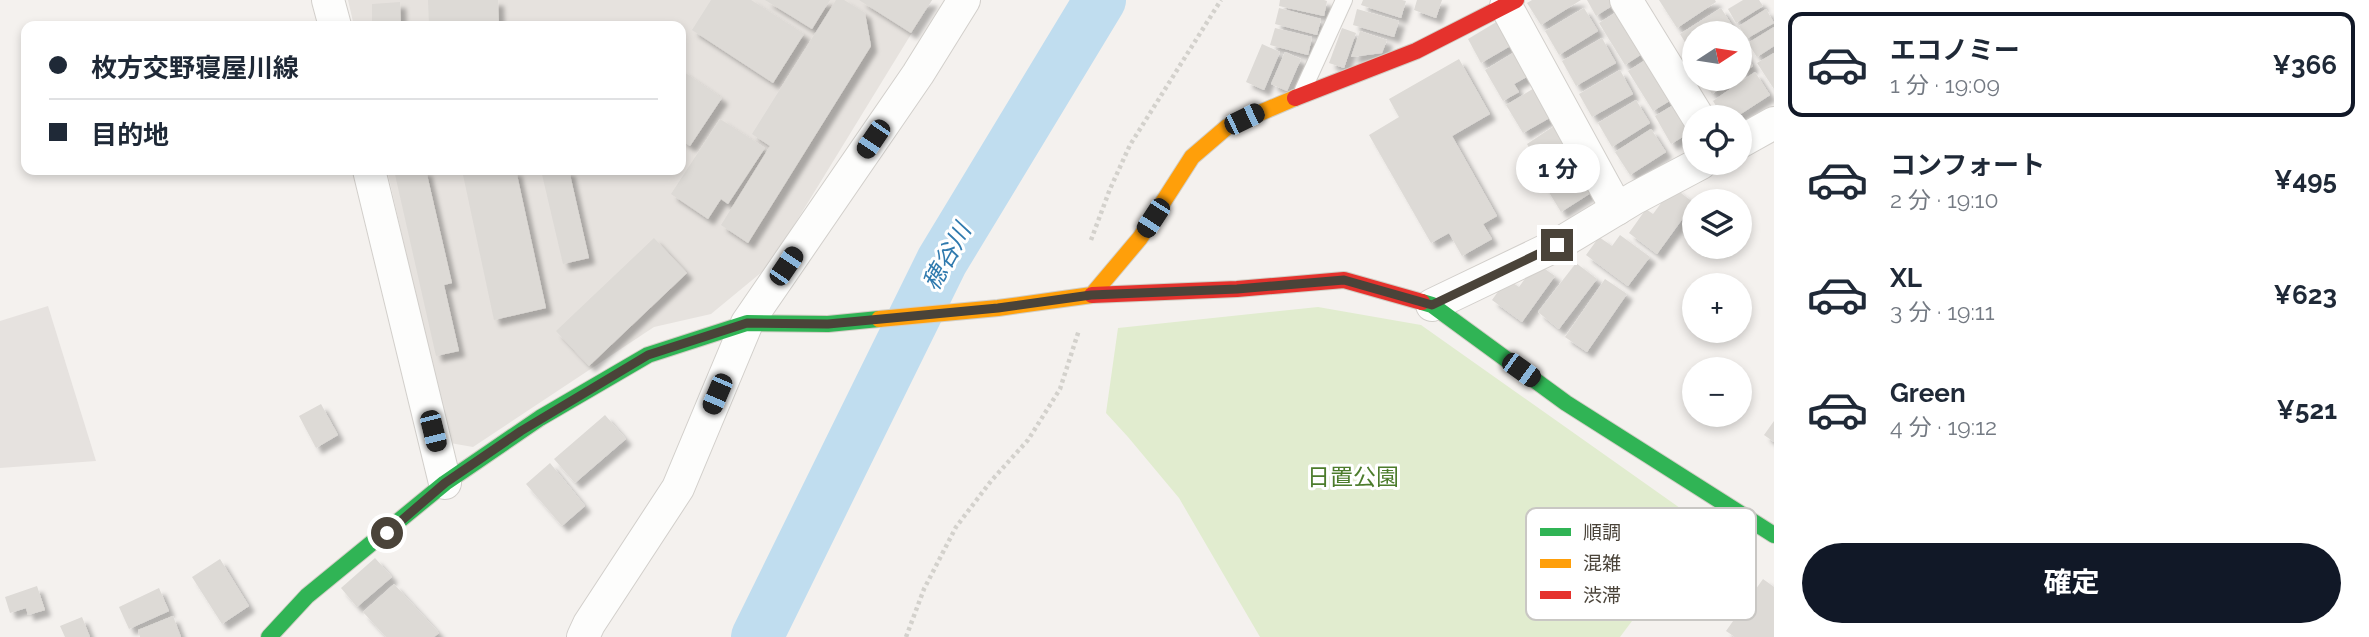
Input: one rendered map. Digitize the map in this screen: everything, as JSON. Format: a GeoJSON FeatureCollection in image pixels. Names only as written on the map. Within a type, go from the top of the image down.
{"type":"FeatureCollection","features":[{"type":"Feature","properties":{"kind":"main road"},"geometry":{"type":"LineString","coordinates":[[1091,295],[1140,238],[1192,157],[1227,127],[1416,51],[1466,12],[1511,3]]}},
{"type":"Feature","properties":{"kind":"main road"},"geometry":{"type":"LineString","coordinates":[[269,637],[307,596],[445,483],[540,418],[648,355],[747,323],[828,324],[998,308],[1091,295],[1237,289],[1344,280],[1432,305],[1566,403],[1731,508]]}},
{"type":"Feature","properties":{"kind":"main road"},"geometry":{"type":"LineString","coordinates":[[1756,524],[1774,535]]}},
{"type":"Feature","properties":{"kind":"street"},"geometry":{"type":"LineString","coordinates":[[328,0],[334,21]]}},
{"type":"Feature","properties":{"kind":"street"},"geometry":{"type":"LineString","coordinates":[[583,637],[678,488],[747,323],[918,74],[964,0]]}},
{"type":"Feature","properties":{"kind":"street"},"geometry":{"type":"LineString","coordinates":[[1626,0],[1691,105]]}},
{"type":"Feature","properties":{"kind":"street"},"geometry":{"type":"LineString","coordinates":[[1511,3],[1617,209]]}},
{"type":"Feature","properties":{"kind":"street"},"geometry":{"type":"LineString","coordinates":[[1752,135],[1774,123]]}},
{"type":"Feature","properties":{"kind":"street"},"geometry":{"type":"LineString","coordinates":[[1432,305],[1557,245],[1682,173]]}},
{"type":"Feature","properties":{"kind":"street"},"geometry":{"type":"LineString","coordinates":[[370,175],[445,483]]}},
{"type":"Feature","properties":{"kind":"lane"},"geometry":{"type":"LineString","coordinates":[[1301,96],[1344,0]]}},
{"type":"Feature","properties":{"kind":"path"},"geometry":{"type":"LineString","coordinates":[[1089,247],[1110,188],[1130,145],[1221,0]]}},
{"type":"Feature","properties":{"kind":"path"},"geometry":{"type":"LineString","coordinates":[[906,637],[924,589],[956,527],[991,481],[1028,440],[1060,388],[1091,295]]}},
{"type":"Feature","properties":{"kind":"shaded area"},"geometry":{"type":"Polygon","coordinates":[[[348,0],[932,0],[769,266],[711,314],[654,327],[473,447],[450,443],[388,175],[686,175],[686,21],[353,21],[348,0]]]}},
{"type":"Feature","properties":{"kind":"shaded area"},"geometry":{"type":"Polygon","coordinates":[[[48,306],[96,461],[0,468],[0,321],[48,306]]]}},
{"type":"Feature","properties":{"kind":"green space","name":"日置公園"},"geometry":{"type":"Polygon","coordinates":[[[1318,307],[1421,325],[1680,508],[1526,508],[1526,620],[1633,620],[1620,637],[1260,637],[1179,498],[1106,413],[1118,328],[1318,307]]]}},
{"type":"Feature","properties":{"kind":"building"},"geometry":{"type":"Polygon","coordinates":[[[428,0],[498,0],[499,21],[429,21],[428,0]]]}},
{"type":"Feature","properties":{"kind":"building"},"geometry":{"type":"Polygon","coordinates":[[[711,0],[751,0],[804,34],[773,83],[692,30],[711,0]]]}},
{"type":"Feature","properties":{"kind":"building"},"geometry":{"type":"Polygon","coordinates":[[[765,0],[830,0],[812,29],[765,0]]]}},
{"type":"Feature","properties":{"kind":"building"},"geometry":{"type":"Polygon","coordinates":[[[836,0],[844,0],[865,13],[871,46],[748,243],[721,225],[770,146],[752,134],[836,0]]]}},
{"type":"Feature","properties":{"kind":"building"},"geometry":{"type":"Polygon","coordinates":[[[859,0],[932,0],[911,33],[859,0]]]}},
{"type":"Feature","properties":{"kind":"building"},"geometry":{"type":"Polygon","coordinates":[[[1280,0],[1327,1],[1324,16],[1279,6],[1280,0]]]}},
{"type":"Feature","properties":{"kind":"building"},"geometry":{"type":"Polygon","coordinates":[[[1363,0],[1406,1],[1401,18],[1361,5],[1363,0]]]}},
{"type":"Feature","properties":{"kind":"building"},"geometry":{"type":"Polygon","coordinates":[[[1417,0],[1442,0],[1436,18],[1414,10],[1417,0]]]}},
{"type":"Feature","properties":{"kind":"building"},"geometry":{"type":"Polygon","coordinates":[[[1532,0],[1581,0],[1541,25],[1527,3],[1532,0]]]}},
{"type":"Feature","properties":{"kind":"building"},"geometry":{"type":"Polygon","coordinates":[[[1587,0],[1621,0],[1596,16],[1587,0]]]}},
{"type":"Feature","properties":{"kind":"building"},"geometry":{"type":"Polygon","coordinates":[[[1659,0],[1715,0],[1716,2],[1688,21],[1682,21],[1682,25],[1677,28],[1659,0]]]}},
{"type":"Feature","properties":{"kind":"building"},"geometry":{"type":"Polygon","coordinates":[[[1743,0],[1759,0],[1763,6],[1739,21],[1735,21],[1728,9],[1743,0]]]}},
{"type":"Feature","properties":{"kind":"building"},"geometry":{"type":"Polygon","coordinates":[[[400,2],[401,21],[372,21],[372,4],[400,2]]]}},
{"type":"Feature","properties":{"kind":"building"},"geometry":{"type":"Polygon","coordinates":[[[1279,8],[1321,19],[1317,35],[1275,24],[1279,8]]]}},
{"type":"Feature","properties":{"kind":"building"},"geometry":{"type":"Polygon","coordinates":[[[1584,8],[1598,31],[1559,55],[1545,31],[1584,8]]]}},
{"type":"Feature","properties":{"kind":"building"},"geometry":{"type":"Polygon","coordinates":[[[1623,8],[1648,50],[1625,65],[1599,23],[1623,8]]]}},
{"type":"Feature","properties":{"kind":"building"},"geometry":{"type":"Polygon","coordinates":[[[1721,8],[1729,21],[1700,21],[1721,8]]]}},
{"type":"Feature","properties":{"kind":"building"},"geometry":{"type":"Polygon","coordinates":[[[1357,9],[1399,21],[1394,37],[1353,25],[1357,9]]]}},
{"type":"Feature","properties":{"kind":"building"},"geometry":{"type":"Polygon","coordinates":[[[1766,9],[1774,23],[1752,36],[1752,21],[1747,21],[1766,9]]]}},
{"type":"Feature","properties":{"kind":"building"},"geometry":{"type":"Polygon","coordinates":[[[1498,21],[1512,45],[1481,63],[1468,39],[1498,21]]]}},
{"type":"Feature","properties":{"kind":"building"},"geometry":{"type":"Polygon","coordinates":[[[1774,27],[1774,46],[1757,57],[1752,49],[1752,41],[1774,27]]]}},
{"type":"Feature","properties":{"kind":"building"},"geometry":{"type":"Polygon","coordinates":[[[1275,28],[1312,37],[1308,55],[1270,45],[1275,28]]]}},
{"type":"Feature","properties":{"kind":"building"},"geometry":{"type":"Polygon","coordinates":[[[1342,28],[1356,33],[1344,68],[1329,63],[1342,28]]]}},
{"type":"Feature","properties":{"kind":"building"},"geometry":{"type":"Polygon","coordinates":[[[1360,31],[1387,40],[1382,53],[1351,57],[1360,31]]]}},
{"type":"Feature","properties":{"kind":"building"},"geometry":{"type":"Polygon","coordinates":[[[1602,38],[1616,63],[1576,86],[1562,61],[1602,38]]]}},
{"type":"Feature","properties":{"kind":"building"},"geometry":{"type":"Polygon","coordinates":[[[1262,44],[1280,52],[1264,90],[1246,82],[1262,44]]]}},
{"type":"Feature","properties":{"kind":"building"},"geometry":{"type":"Polygon","coordinates":[[[1518,50],[1532,74],[1514,84],[1519,92],[1503,101],[1485,70],[1518,50]]]}},
{"type":"Feature","properties":{"kind":"building"},"geometry":{"type":"Polygon","coordinates":[[[1285,52],[1301,59],[1287,91],[1271,84],[1285,52]]]}},
{"type":"Feature","properties":{"kind":"building"},"geometry":{"type":"Polygon","coordinates":[[[1774,53],[1774,89],[1757,63],[1774,53]]]}},
{"type":"Feature","properties":{"kind":"building"},"geometry":{"type":"Polygon","coordinates":[[[1652,56],[1676,97],[1653,111],[1628,71],[1652,56]]]}},
{"type":"Feature","properties":{"kind":"building"},"geometry":{"type":"Polygon","coordinates":[[[1459,59],[1490,114],[1452,136],[1497,216],[1483,224],[1492,239],[1462,256],[1449,233],[1431,243],[1369,135],[1399,117],[1389,99],[1459,59]]]}},
{"type":"Feature","properties":{"kind":"building"},"geometry":{"type":"Polygon","coordinates":[[[1620,70],[1633,94],[1592,117],[1579,94],[1620,70]]]}},
{"type":"Feature","properties":{"kind":"building"},"geometry":{"type":"Polygon","coordinates":[[[1755,72],[1770,95],[1752,107],[1716,105],[1713,101],[1727,91],[1752,91],[1752,74],[1755,72]]]}},
{"type":"Feature","properties":{"kind":"building"},"geometry":{"type":"Polygon","coordinates":[[[686,73],[722,98],[690,146],[686,143],[686,73]]]}},
{"type":"Feature","properties":{"kind":"building"},"geometry":{"type":"Polygon","coordinates":[[[1536,87],[1553,116],[1523,133],[1506,105],[1536,87]]]}},
{"type":"Feature","properties":{"kind":"building"},"geometry":{"type":"Polygon","coordinates":[[[1636,100],[1650,123],[1612,147],[1598,123],[1636,100]]]}},
{"type":"Feature","properties":{"kind":"building"},"geometry":{"type":"Polygon","coordinates":[[[1680,101],[1682,137],[1671,144],[1655,116],[1680,101]]]}},
{"type":"Feature","properties":{"kind":"building"},"geometry":{"type":"Polygon","coordinates":[[[720,119],[765,148],[728,204],[721,199],[708,219],[671,194],[686,175],[720,119]]]}},
{"type":"Feature","properties":{"kind":"building"},"geometry":{"type":"Polygon","coordinates":[[[1557,124],[1577,156],[1546,175],[1527,144],[1557,124]]]}},
{"type":"Feature","properties":{"kind":"building"},"geometry":{"type":"Polygon","coordinates":[[[1651,129],[1666,152],[1630,175],[1615,152],[1651,129]]]}},
{"type":"Feature","properties":{"kind":"building"},"geometry":{"type":"Polygon","coordinates":[[[1578,164],[1594,191],[1561,212],[1544,184],[1578,164]]]}},
{"type":"Feature","properties":{"kind":"building"},"geometry":{"type":"Polygon","coordinates":[[[395,175],[427,175],[452,283],[444,285],[459,351],[436,356],[395,175]]]}},
{"type":"Feature","properties":{"kind":"building"},"geometry":{"type":"Polygon","coordinates":[[[463,175],[517,175],[546,308],[494,320],[463,175]]]}},
{"type":"Feature","properties":{"kind":"building"},"geometry":{"type":"Polygon","coordinates":[[[542,175],[570,175],[589,258],[563,264],[542,175]]]}},
{"type":"Feature","properties":{"kind":"building"},"geometry":{"type":"Polygon","coordinates":[[[1673,187],[1682,194],[1682,220],[1657,254],[1629,233],[1646,209],[1653,214],[1673,187]]]}},
{"type":"Feature","properties":{"kind":"building"},"geometry":{"type":"Polygon","coordinates":[[[1620,235],[1650,257],[1628,286],[1586,255],[1599,237],[1612,246],[1620,235]]]}},
{"type":"Feature","properties":{"kind":"building"},"geometry":{"type":"Polygon","coordinates":[[[654,238],[687,273],[589,366],[556,331],[654,238]]]}},
{"type":"Feature","properties":{"kind":"building"},"geometry":{"type":"Polygon","coordinates":[[[1536,263],[1555,276],[1522,322],[1492,300],[1507,279],[1519,287],[1536,263]]]}},
{"type":"Feature","properties":{"kind":"building"},"geometry":{"type":"Polygon","coordinates":[[[1576,263],[1597,279],[1559,329],[1538,312],[1576,263]]]}},
{"type":"Feature","properties":{"kind":"building"},"geometry":{"type":"Polygon","coordinates":[[[1605,279],[1627,294],[1587,352],[1565,337],[1605,279]]]}},
{"type":"Feature","properties":{"kind":"building"},"geometry":{"type":"Polygon","coordinates":[[[321,404],[338,435],[316,448],[299,416],[321,404]]]}},
{"type":"Feature","properties":{"kind":"building"},"geometry":{"type":"Polygon","coordinates":[[[605,415],[626,439],[575,483],[554,459],[605,415]]]}},
{"type":"Feature","properties":{"kind":"building"},"geometry":{"type":"Polygon","coordinates":[[[1774,421],[1774,442],[1764,435],[1774,421]]]}},
{"type":"Feature","properties":{"kind":"building"},"geometry":{"type":"Polygon","coordinates":[[[550,463],[585,506],[562,526],[526,484],[550,463]]]}},
{"type":"Feature","properties":{"kind":"building"},"geometry":{"type":"Polygon","coordinates":[[[375,558],[392,577],[357,607],[341,588],[375,558]]]}},
{"type":"Feature","properties":{"kind":"building"},"geometry":{"type":"Polygon","coordinates":[[[220,559],[249,606],[222,624],[192,577],[220,559]]]}},
{"type":"Feature","properties":{"kind":"building"},"geometry":{"type":"Polygon","coordinates":[[[1763,579],[1774,587],[1774,637],[1735,637],[1726,631],[1734,620],[1756,620],[1756,589],[1763,579]]]}},
{"type":"Feature","properties":{"kind":"building"},"geometry":{"type":"Polygon","coordinates":[[[394,584],[439,633],[434,637],[386,637],[363,612],[394,584]]]}},
{"type":"Feature","properties":{"kind":"building"},"geometry":{"type":"Polygon","coordinates":[[[37,586],[45,610],[28,615],[26,608],[10,613],[5,597],[37,586]]]}},
{"type":"Feature","properties":{"kind":"building"},"geometry":{"type":"Polygon","coordinates":[[[159,588],[169,611],[129,629],[119,607],[159,588]]]}},
{"type":"Feature","properties":{"kind":"building"},"geometry":{"type":"Polygon","coordinates":[[[173,616],[181,637],[140,637],[138,630],[173,616]]]}},
{"type":"Feature","properties":{"kind":"building"},"geometry":{"type":"Polygon","coordinates":[[[82,617],[90,637],[65,637],[60,626],[82,617]]]}},
{"type":"Feature","properties":{"kind":"waterway","name":"穂谷川"},"geometry":{"type":"LineString","coordinates":[[757,637],[942,261],[1100,0]]}},
{"type":"Feature","properties":{"kind":"traffic: fast"},"geometry":{"type":"LineString","coordinates":[[1422,302],[1432,305],[1566,403],[1731,508]]}},
{"type":"Feature","properties":{"kind":"traffic: fast"},"geometry":{"type":"LineString","coordinates":[[269,637],[307,596],[445,483],[540,418],[648,355],[747,323],[828,324],[879,319]]}},
{"type":"Feature","properties":{"kind":"traffic: fast"},"geometry":{"type":"LineString","coordinates":[[1756,524],[1774,535]]}},
{"type":"Feature","properties":{"kind":"traffic: slow"},"geometry":{"type":"LineString","coordinates":[[879,319],[998,308],[1092,295],[1140,238],[1192,157],[1227,127],[1295,98]]}},
{"type":"Feature","properties":{"kind":"traffic: jam"},"geometry":{"type":"LineString","coordinates":[[1295,98],[1416,51],[1516,0]]}},
{"type":"Feature","properties":{"kind":"traffic: jam"},"geometry":{"type":"LineString","coordinates":[[1092,295],[1237,289],[1344,280],[1422,302]]}},
{"type":"Feature","properties":{"kind":"route"},"geometry":{"type":"LineString","coordinates":[[387,533],[445,483],[540,418],[648,355],[747,323],[828,324],[998,308],[1091,295],[1237,289],[1344,280],[1432,305],[1557,245]]}}]}
